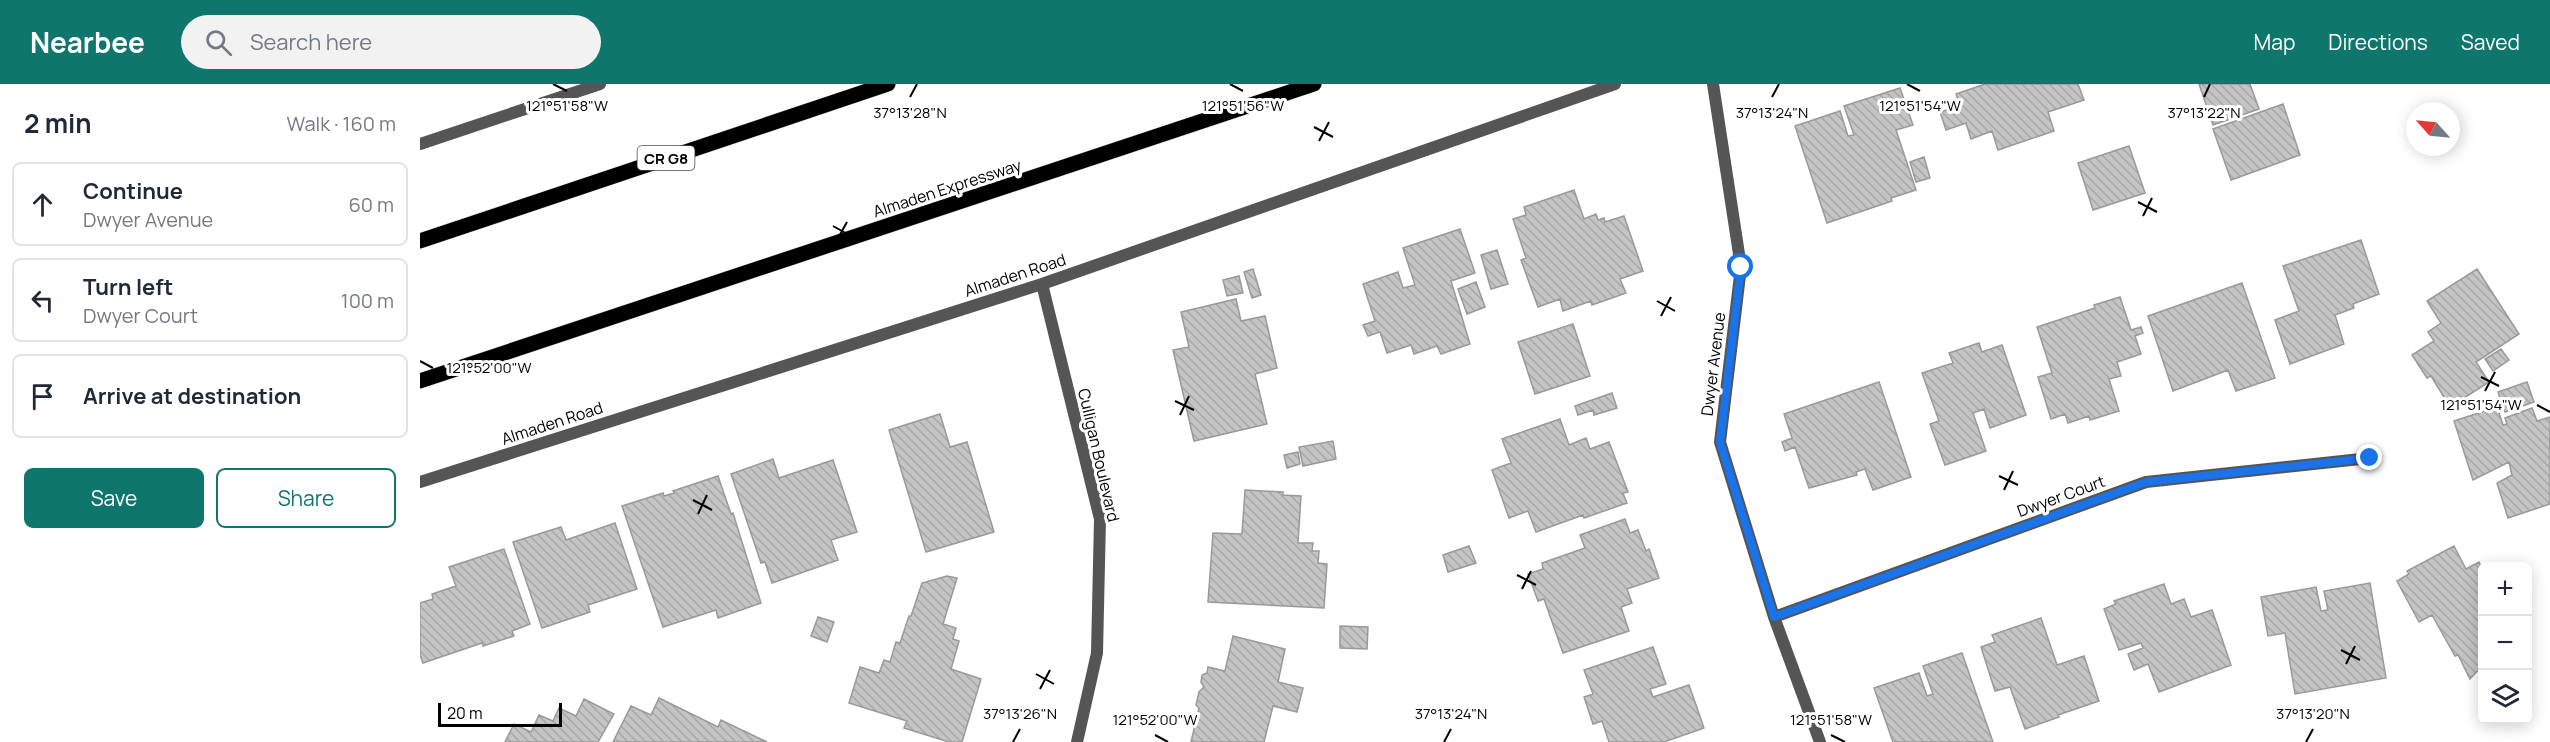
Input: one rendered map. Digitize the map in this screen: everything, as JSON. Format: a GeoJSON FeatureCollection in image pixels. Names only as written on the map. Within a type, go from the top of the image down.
{"type":"FeatureCollection","features":[{"type":"Feature","properties":{"kind":"main road","name":"CR G8"},"geometry":{"type":"LineString","coordinates":[[420,241],[888,84]]}},
{"type":"Feature","properties":{"kind":"main road","name":"Almaden Expressway"},"geometry":{"type":"LineString","coordinates":[[420,381],[1314,84]]}},
{"type":"Feature","properties":{"kind":"street"},"geometry":{"type":"LineString","coordinates":[[420,144],[600,84]]}},
{"type":"Feature","properties":{"kind":"street","name":"Almaden Road"},"geometry":{"type":"LineString","coordinates":[[420,482],[1042,284],[1615,84]]}},
{"type":"Feature","properties":{"kind":"street","name":"Dwyer Avenue"},"geometry":{"type":"LineString","coordinates":[[1713,84],[1741,267],[1720,442],[1774,617],[1820,742]]}},
{"type":"Feature","properties":{"kind":"street","name":"Culligan Boulevard"},"geometry":{"type":"LineString","coordinates":[[1042,284],[1100,519],[1097,653],[1077,742]]}},
{"type":"Feature","properties":{"kind":"street","name":"Dwyer Court"},"geometry":{"type":"LineString","coordinates":[[1774,617],[2146,482],[2370,458]]}},
{"type":"Feature","properties":{"kind":"building"},"geometry":{"type":"Polygon","coordinates":[[[1985,84],[2078,84],[2084,100],[2048,112],[2054,131],[1998,150],[1992,131],[1971,139],[1966,123],[1946,130],[1940,112],[1960,106],[1956,94],[1985,84]]]}},
{"type":"Feature","properties":{"kind":"building"},"geometry":{"type":"Polygon","coordinates":[[[2199,84],[2250,84],[2259,109],[2213,125],[2199,84]]]}},
{"type":"Feature","properties":{"kind":"building"},"geometry":{"type":"Polygon","coordinates":[[[1900,88],[1913,125],[1896,130],[1916,190],[1891,198],[1892,201],[1827,223],[1795,126],[1840,111],[1848,136],[1854,135],[1844,106],[1900,88]]]}},
{"type":"Feature","properties":{"kind":"building"},"geometry":{"type":"Polygon","coordinates":[[[2283,104],[2300,155],[2231,180],[2213,129],[2283,104]]]}},
{"type":"Feature","properties":{"kind":"building"},"geometry":{"type":"Polygon","coordinates":[[[2129,146],[2145,193],[2093,210],[2078,163],[2129,146]]]}},
{"type":"Feature","properties":{"kind":"building"},"geometry":{"type":"Polygon","coordinates":[[[1924,157],[1930,178],[1916,182],[1910,162],[1924,157]]]}},
{"type":"Feature","properties":{"kind":"building"},"geometry":{"type":"Polygon","coordinates":[[[1574,190],[1584,219],[1596,214],[1598,220],[1604,218],[1605,222],[1624,216],[1643,271],[1620,279],[1626,293],[1592,305],[1591,301],[1563,311],[1560,299],[1538,307],[1521,260],[1526,258],[1513,219],[1526,215],[1524,207],[1574,190]]]}},
{"type":"Feature","properties":{"kind":"building"},"geometry":{"type":"Polygon","coordinates":[[[1460,229],[1475,273],[1451,281],[1470,344],[1441,354],[1437,346],[1414,354],[1411,345],[1387,353],[1380,332],[1368,336],[1363,325],[1375,321],[1363,284],[1398,272],[1403,288],[1415,285],[1403,248],[1460,229]]]}},
{"type":"Feature","properties":{"kind":"building"},"geometry":{"type":"Polygon","coordinates":[[[2361,240],[2379,294],[2353,304],[2354,308],[2335,315],[2344,344],[2290,364],[2275,320],[2299,311],[2283,266],[2361,240]]]}},
{"type":"Feature","properties":{"kind":"building"},"geometry":{"type":"Polygon","coordinates":[[[1497,250],[1508,284],[1491,289],[1481,255],[1497,250]]]}},
{"type":"Feature","properties":{"kind":"building"},"geometry":{"type":"Polygon","coordinates":[[[1253,269],[1261,295],[1252,298],[1244,272],[1253,269]]]}},
{"type":"Feature","properties":{"kind":"building"},"geometry":{"type":"Polygon","coordinates":[[[2477,269],[2519,334],[2476,362],[2489,382],[2450,407],[2431,376],[2427,378],[2412,355],[2434,341],[2428,332],[2441,323],[2427,301],[2477,269]]]}},
{"type":"Feature","properties":{"kind":"building"},"geometry":{"type":"Polygon","coordinates":[[[1239,276],[1243,293],[1227,296],[1223,280],[1239,276]]]}},
{"type":"Feature","properties":{"kind":"building"},"geometry":{"type":"Polygon","coordinates":[[[1476,282],[1485,307],[1467,314],[1458,289],[1476,282]]]}},
{"type":"Feature","properties":{"kind":"building"},"geometry":{"type":"Polygon","coordinates":[[[2242,283],[2275,378],[2236,391],[2228,370],[2173,391],[2148,316],[2242,283]]]}},
{"type":"Feature","properties":{"kind":"building"},"geometry":{"type":"Polygon","coordinates":[[[2120,297],[2131,330],[2141,327],[2143,333],[2135,336],[2141,354],[2117,362],[2121,376],[2109,379],[2119,411],[2090,420],[2089,416],[2068,423],[2065,414],[2051,419],[2038,377],[2052,373],[2037,327],[2095,308],[2094,305],[2120,297]]]}},
{"type":"Feature","properties":{"kind":"building"},"geometry":{"type":"Polygon","coordinates":[[[1236,299],[1241,321],[1265,316],[1277,368],[1255,374],[1267,424],[1194,441],[1173,350],[1189,347],[1181,312],[1236,299]]]}},
{"type":"Feature","properties":{"kind":"building"},"geometry":{"type":"Polygon","coordinates":[[[1573,324],[1590,376],[1535,394],[1518,342],[1573,324]]]}},
{"type":"Feature","properties":{"kind":"building"},"geometry":{"type":"Polygon","coordinates":[[[1979,343],[1982,352],[2002,345],[2026,415],[1990,428],[1984,409],[1973,413],[1986,451],[1945,465],[1930,424],[1939,421],[1922,373],[1953,363],[1949,353],[1979,343]]]}},
{"type":"Feature","properties":{"kind":"building"},"geometry":{"type":"Polygon","coordinates":[[[2501,349],[2509,360],[2493,371],[2485,359],[2501,349]]]}},
{"type":"Feature","properties":{"kind":"building"},"geometry":{"type":"Polygon","coordinates":[[[1879,382],[1911,477],[1873,490],[1865,469],[1856,472],[1857,475],[1809,488],[1795,447],[1785,451],[1782,442],[1792,438],[1784,414],[1879,382]]]}},
{"type":"Feature","properties":{"kind":"building"},"geometry":{"type":"Polygon","coordinates":[[[2527,382],[2534,402],[2505,412],[2498,392],[2527,382]]]}},
{"type":"Feature","properties":{"kind":"building"},"geometry":{"type":"Polygon","coordinates":[[[1612,393],[1617,408],[1594,415],[1593,410],[1578,415],[1575,406],[1612,393]]]}},
{"type":"Feature","properties":{"kind":"building"},"geometry":{"type":"Polygon","coordinates":[[[2497,407],[2503,425],[2507,424],[2505,418],[2532,408],[2537,421],[2550,417],[2550,504],[2508,518],[2497,483],[2512,475],[2509,462],[2473,480],[2454,421],[2497,407]]]}},
{"type":"Feature","properties":{"kind":"building"},"geometry":{"type":"Polygon","coordinates":[[[940,414],[950,447],[967,442],[994,532],[926,552],[889,430],[940,414]]]}},
{"type":"Feature","properties":{"kind":"building"},"geometry":{"type":"Polygon","coordinates":[[[1560,419],[1569,445],[1586,438],[1590,449],[1609,442],[1628,492],[1623,493],[1627,503],[1584,518],[1583,515],[1536,532],[1528,511],[1509,518],[1492,470],[1511,463],[1502,439],[1560,419]]]}},
{"type":"Feature","properties":{"kind":"building"},"geometry":{"type":"Polygon","coordinates":[[[1333,441],[1336,459],[1303,466],[1299,447],[1333,441]]]}},
{"type":"Feature","properties":{"kind":"building"},"geometry":{"type":"Polygon","coordinates":[[[1298,452],[1300,464],[1287,468],[1284,455],[1298,452]]]}},
{"type":"Feature","properties":{"kind":"building"},"geometry":{"type":"Polygon","coordinates":[[[773,459],[779,478],[833,460],[857,532],[831,540],[838,560],[772,583],[765,562],[761,563],[731,474],[773,459]]]}},
{"type":"Feature","properties":{"kind":"building"},"geometry":{"type":"Polygon","coordinates":[[[718,476],[731,514],[733,513],[761,603],[718,618],[716,610],[663,627],[622,506],[663,493],[664,496],[674,493],[673,491],[718,476]]]}},
{"type":"Feature","properties":{"kind":"building"},"geometry":{"type":"Polygon","coordinates":[[[1245,490],[1283,492],[1283,495],[1301,496],[1298,543],[1313,543],[1312,551],[1319,551],[1318,563],[1327,564],[1324,608],[1208,602],[1213,533],[1242,534],[1245,490]]]}},
{"type":"Feature","properties":{"kind":"building"},"geometry":{"type":"Polygon","coordinates":[[[1625,519],[1630,533],[1638,530],[1646,551],[1649,549],[1659,578],[1627,589],[1632,603],[1621,607],[1629,631],[1563,653],[1544,599],[1538,601],[1528,574],[1543,569],[1542,563],[1585,548],[1580,535],[1625,519]]]}},
{"type":"Feature","properties":{"kind":"building"},"geometry":{"type":"Polygon","coordinates":[[[615,523],[637,589],[588,605],[590,612],[542,628],[513,542],[561,527],[566,540],[615,523]]]}},
{"type":"Feature","properties":{"kind":"building"},"geometry":{"type":"Polygon","coordinates":[[[1469,546],[1476,563],[1448,572],[1443,555],[1469,546]]]}},
{"type":"Feature","properties":{"kind":"building"},"geometry":{"type":"Polygon","coordinates":[[[2454,546],[2466,569],[2478,563],[2478,670],[2470,679],[2458,655],[2455,656],[2432,615],[2419,622],[2397,581],[2409,574],[2407,571],[2454,546]]]}},
{"type":"Feature","properties":{"kind":"building"},"geometry":{"type":"Polygon","coordinates":[[[504,549],[530,624],[512,631],[514,636],[483,646],[482,643],[423,663],[420,655],[420,603],[433,599],[432,594],[456,586],[449,567],[504,549]]]}},
{"type":"Feature","properties":{"kind":"building"},"geometry":{"type":"Polygon","coordinates":[[[947,576],[957,578],[943,624],[956,628],[953,639],[959,641],[951,669],[981,679],[962,742],[949,742],[904,728],[907,721],[849,703],[860,667],[879,673],[884,660],[890,662],[896,642],[900,643],[909,616],[911,616],[922,583],[947,576]]]}},
{"type":"Feature","properties":{"kind":"building"},"geometry":{"type":"Polygon","coordinates":[[[2370,583],[2386,678],[2295,694],[2285,633],[2268,636],[2261,597],[2316,587],[2321,611],[2328,610],[2324,591],[2370,583]]]}},
{"type":"Feature","properties":{"kind":"building"},"geometry":{"type":"Polygon","coordinates":[[[2164,584],[2171,604],[2184,599],[2191,617],[2212,610],[2231,665],[2159,692],[2148,664],[2134,670],[2128,654],[2143,648],[2141,643],[2119,650],[2104,609],[2116,604],[2114,601],[2164,584]]]}},
{"type":"Feature","properties":{"kind":"building"},"geometry":{"type":"Polygon","coordinates":[[[818,617],[834,622],[827,642],[811,636],[818,617]]]}},
{"type":"Feature","properties":{"kind":"building"},"geometry":{"type":"Polygon","coordinates":[[[2041,618],[2057,665],[2084,656],[2099,701],[2025,729],[2010,687],[1995,691],[1981,647],[1995,642],[1992,635],[2041,618]]]}},
{"type":"Feature","properties":{"kind":"building"},"geometry":{"type":"Polygon","coordinates":[[[1340,626],[1368,627],[1367,649],[1340,648],[1340,626]]]}},
{"type":"Feature","properties":{"kind":"building"},"geometry":{"type":"Polygon","coordinates":[[[1233,636],[1285,649],[1278,682],[1303,688],[1297,712],[1273,706],[1264,742],[1191,742],[1199,708],[1196,705],[1199,692],[1204,687],[1201,682],[1202,675],[1207,673],[1208,667],[1225,671],[1233,636]]]}},
{"type":"Feature","properties":{"kind":"building"},"geometry":{"type":"Polygon","coordinates":[[[1653,647],[1666,684],[1650,689],[1653,697],[1689,685],[1704,728],[1664,742],[1609,742],[1602,721],[1593,724],[1584,697],[1593,694],[1584,670],[1653,647]]]}},
{"type":"Feature","properties":{"kind":"building"},"geometry":{"type":"Polygon","coordinates":[[[1962,653],[1993,742],[1893,742],[1874,688],[1919,673],[1927,696],[1933,694],[1923,666],[1962,653]]]}},
{"type":"Feature","properties":{"kind":"building"},"geometry":{"type":"Polygon","coordinates":[[[659,698],[718,727],[721,720],[767,742],[613,742],[631,706],[651,715],[659,698]]]}},
{"type":"Feature","properties":{"kind":"building"},"geometry":{"type":"Polygon","coordinates":[[[584,699],[614,714],[598,742],[505,742],[514,724],[531,732],[539,715],[553,721],[559,708],[576,716],[584,699]]]}},
{"type":"Feature","properties":{"kind":"route"},"geometry":{"type":"LineString","coordinates":[[1741,267],[1720,442],[1774,617],[2146,482],[2370,458]]}}]}
